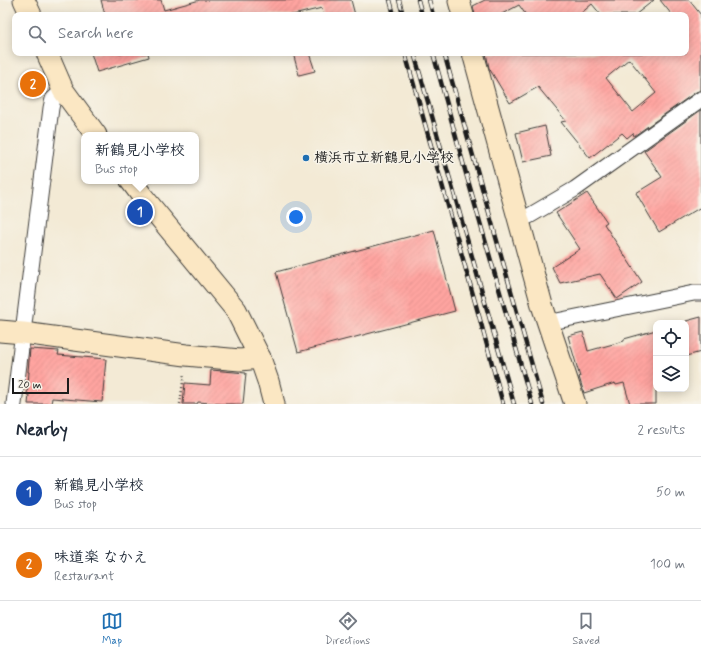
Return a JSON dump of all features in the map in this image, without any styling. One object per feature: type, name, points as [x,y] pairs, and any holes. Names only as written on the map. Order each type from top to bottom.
[{"type":"street","points":[[24,0],[29,12]]},
{"type":"street","points":[[48,56],[63,90],[94,132]]},
{"type":"street","points":[[474,56],[547,323],[575,404]]},
{"type":"street","points":[[14,404],[51,108],[53,99],[63,90]]},
{"type":"street","points":[[518,220],[529,216],[575,189],[701,99]]},
{"type":"street","points":[[133,184],[236,310],[260,358],[274,404]]},
{"type":"street","points":[[547,323],[694,293],[701,293]]},
{"type":"street","points":[[0,331],[186,355],[240,360],[260,358]]},
{"type":"path","points":[[180,404],[186,355]]},
{"type":"building","points":[[101,0],[161,0],[164,10],[200,0],[351,0],[354,12],[323,12],[322,8],[305,12],[104,12]]},
{"type":"building","points":[[485,0],[654,0],[639,12],[599,12],[592,4],[583,12],[524,12],[519,5],[506,12],[474,12],[473,6]]},
{"type":"building","points":[[660,0],[689,0],[701,15],[701,90],[634,136],[633,133],[627,138],[622,133],[590,158],[561,122],[566,121],[538,87],[510,103],[489,68],[487,56],[689,56],[689,12],[670,12]],"holes":[[[629,59],[656,93],[633,112],[606,78]]]},
{"type":"building","points":[[92,56],[149,56],[149,57],[97,72]]},
{"type":"building","points":[[294,56],[310,56],[315,71],[299,75]]},
{"type":"building","points":[[701,110],[701,207],[659,232],[636,193],[662,177],[644,151]]},
{"type":"building","points":[[545,126],[551,156],[523,162],[516,133]]},
{"type":"building","points":[[587,193],[607,222],[604,224],[642,282],[617,299],[600,274],[560,283],[552,267],[580,249],[556,213]]},
{"type":"building","points":[[434,230],[455,311],[298,352],[276,272]]},
{"type":"building","points":[[701,317],[701,352],[689,355],[689,320]]},
{"type":"building","points":[[653,331],[653,392],[656,392],[656,404],[630,404],[624,383],[616,385],[615,383],[584,393],[568,336],[583,332],[588,351],[624,341],[624,339]]},
{"type":"building","points":[[30,349],[59,351],[58,355],[106,359],[102,402],[52,398],[51,404],[28,404],[29,395],[27,395]]},
{"type":"building","points":[[211,370],[246,373],[243,404],[198,402],[197,404],[183,404],[185,383],[210,385]]},
{"type":"railway","points":[[390,0],[393,12]]},
{"type":"railway","points":[[399,0],[402,12]]},
{"type":"railway","points":[[418,0],[421,12]]},
{"type":"railway","points":[[429,0],[432,12]]},
{"type":"railway","points":[[406,56],[503,404]]},
{"type":"railway","points":[[415,56],[514,404]]},
{"type":"railway","points":[[434,56],[532,404]]},
{"type":"railway","points":[[445,56],[543,404]]},
{"type":"place","name":"味道楽 なかえ","points":[[33,84]]},
{"type":"place","name":"横浜市立新鶴見小学校","points":[[306,158]]},
{"type":"place","name":"新鶴見小学校","points":[[140,212]]}]
